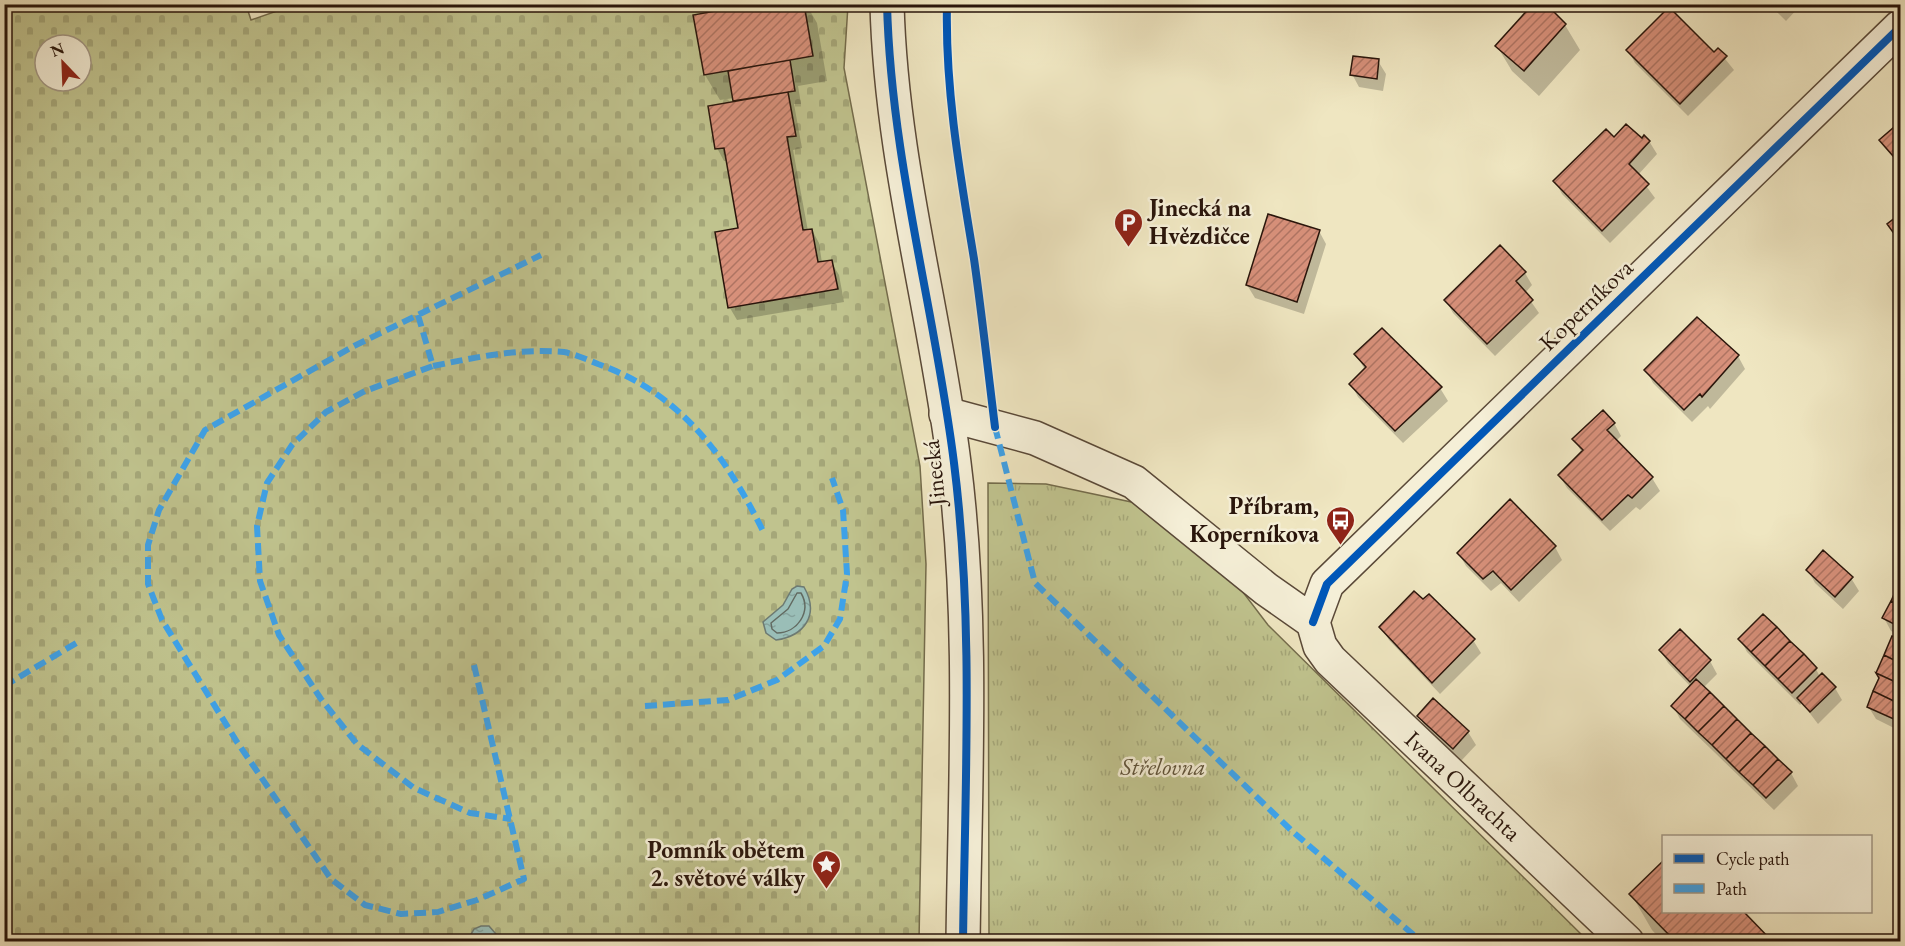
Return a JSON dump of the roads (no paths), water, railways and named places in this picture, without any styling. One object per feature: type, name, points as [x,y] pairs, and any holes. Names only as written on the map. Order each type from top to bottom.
[{"type":"street","name":"Jinecká","points":[[887,4],[893,98],[903,171],[954,466],[964,603],[963,942]]},
{"type":"street","name":"Koperníkova","points":[[1313,621],[1327,584],[1900,27]]},
{"type":"street","points":[[946,414],[1035,438],[1134,482],[1266,589],[1313,621]]},
{"type":"street","name":"Ivana Olbrachta","points":[[1313,621],[1320,646],[1330,660],[1627,942]]},
{"type":"water","points":[[797,586],[804,587],[809,597],[810,615],[801,629],[786,638],[776,640],[766,633],[763,622],[783,605],[792,589]]},
{"type":"water","points":[[489,926],[502,941],[467,941],[474,929]]},
{"type":"place","name":"Jinecká na Hvězdičce","points":[[1128,248]]},
{"type":"place","name":"Příbram, Koperníkova","points":[[1340,546]]},
{"type":"place","name":"Pomník obětem 2. světové války","points":[[826,890]]},
{"type":"park label","name":"Střelovna","points":[[1163,767]]}]
